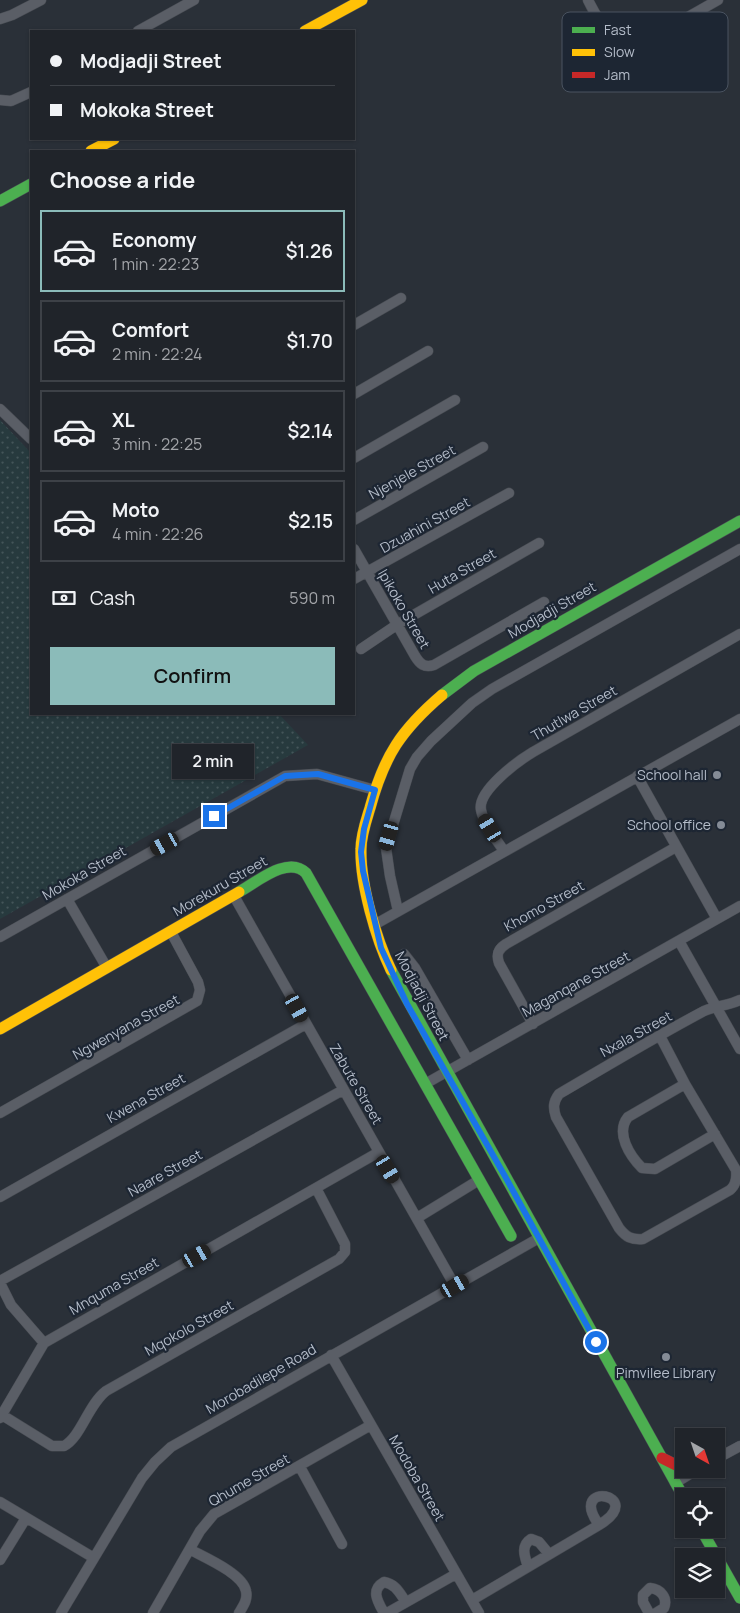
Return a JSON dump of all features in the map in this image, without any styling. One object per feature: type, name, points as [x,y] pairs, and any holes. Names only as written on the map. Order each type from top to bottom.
[{"type":"street","points":[[0,19],[41,0]]},
{"type":"street","points":[[140,30],[194,0]]},
{"type":"street","points":[[307,30],[362,0]]},
{"type":"street","points":[[588,0],[595,12]]},
{"type":"street","points":[[697,12],[718,0]]},
{"type":"street","points":[[0,100],[11,101],[30,92]]},
{"type":"street","points":[[93,150],[112,140]]},
{"type":"street","points":[[0,202],[30,185]]},
{"type":"street","points":[[355,324],[401,298]]},
{"type":"street","points":[[355,393],[428,351]]},
{"type":"street","points":[[355,457],[455,400]]},
{"type":"street","points":[[0,409],[30,439]]},
{"type":"street","name":"Njenjele Street","points":[[355,519],[483,447]]},
{"type":"street","name":"Dzuahini Street","points":[[355,578],[509,494]]},
{"type":"street","name":"Modjadji Street","points":[[678,1488],[390,969],[374,925],[361,852],[364,829],[375,790],[389,755],[401,738],[442,695],[465,677],[740,521]]},
{"type":"street","name":"Huta Street","points":[[361,649],[398,624],[539,543]]},
{"type":"street","points":[[398,912],[386,848],[407,774],[414,761],[426,746],[472,703],[492,689],[740,550]]},
{"type":"street","name":"Ipikoko Street","points":[[355,551],[420,663],[426,666],[430,666],[544,602]]},
{"type":"street","name":"Thutlwa Street","points":[[504,851],[483,817],[480,808],[484,795],[505,773],[533,752],[740,634]]},
{"type":"street","points":[[374,925],[740,719]]},
{"type":"street","name":"Mokoka Street","points":[[0,937],[285,776],[318,774],[375,790]]},
{"type":"street","points":[[637,776],[717,919]]},
{"type":"street","name":"Khomo Street","points":[[533,1024],[499,963],[497,956],[500,949],[676,847]]},
{"type":"street","name":"Morekuru Street","points":[[0,1029],[284,867],[295,866],[304,870],[511,1236]]},
{"type":"street","name":"Zabute Street","points":[[234,896],[455,1286]]},
{"type":"street","points":[[67,899],[107,968]]},
{"type":"street","name":"Maganqane Street","points":[[425,1084],[740,906]]},
{"type":"street","name":"Ngwenyana Street","points":[[0,1113],[197,1001],[200,990],[198,982],[171,932]]},
{"type":"street","points":[[679,941],[740,1049]]},
{"type":"street","points":[[404,954],[468,1060]]},
{"type":"street","name":"Nxala Street","points":[[715,1134],[736,1170],[737,1176],[734,1187],[643,1239],[631,1239],[619,1228],[556,1117],[554,1105],[559,1094],[660,1036],[716,1006],[731,1004],[740,1000]]},
{"type":"street","name":"Kwena Street","points":[[0,1197],[306,1024]]},
{"type":"street","points":[[660,1036],[685,1084],[715,1134],[655,1169],[648,1170],[642,1168],[632,1154],[622,1134],[624,1122],[636,1112],[685,1084]]},
{"type":"street","name":"Naare Street","points":[[0,1282],[343,1090]]},
{"type":"street","name":"Mnquma Street","points":[[44,1342],[379,1152]]},
{"type":"street","points":[[417,1218],[479,1180]]},
{"type":"street","name":"Mqokolo Street","points":[[1,1416],[52,1446],[64,1446],[72,1440],[95,1401],[106,1390],[339,1259],[345,1252],[345,1244],[316,1188]]},
{"type":"street","name":"Morobadilepe Road","points":[[61,1613],[142,1478],[171,1447],[539,1238]]},
{"type":"street","points":[[0,1282],[16,1312],[44,1342],[1,1416]]},
{"type":"street","name":"Modoba Street","points":[[331,1355],[479,1613]]},
{"type":"street","name":"Qhume Street","points":[[154,1613],[200,1531],[214,1514],[300,1467],[371,1425]]},
{"type":"street","points":[[725,1454],[740,1446]]},
{"type":"street","points":[[660,1457],[675,1463]]},
{"type":"street","points":[[300,1467],[342,1544]]},
{"type":"street","points":[[675,1483],[681,1478]]},
{"type":"street","points":[[0,1502],[94,1558]]},
{"type":"street","points":[[0,1560],[26,1518]]},
{"type":"street","points":[[472,1600],[599,1525]]},
{"type":"street","points":[[706,1538],[740,1598]]},
{"type":"street","points":[[528,1566],[524,1551],[525,1545],[531,1539],[539,1542],[548,1554]]},
{"type":"street","points":[[191,1550],[238,1577],[246,1590],[246,1602],[239,1613]]},
{"type":"street","points":[[406,1602],[390,1583],[384,1582],[379,1585],[376,1591],[376,1598],[386,1613],[406,1602],[456,1574]]},
{"type":"street","points":[[649,1613],[643,1595],[650,1588],[658,1590],[666,1601],[664,1608],[656,1613]]},
{"type":"green space","points":[[0,420],[30,452],[30,715],[280,715],[308,745],[0,919]]},
{"type":"traffic: fast","points":[[0,201],[30,185]]},
{"type":"traffic: fast","points":[[442,695],[474,671],[740,521]]},
{"type":"traffic: fast","points":[[239,892],[282,868],[299,868],[306,873],[511,1236]]},
{"type":"traffic: fast","points":[[391,970],[678,1488]]},
{"type":"traffic: fast","points":[[706,1538],[740,1598]]},
{"type":"traffic: slow","points":[[307,30],[362,0]]},
{"type":"traffic: slow","points":[[93,150],[112,140]]},
{"type":"traffic: slow","points":[[391,970],[380,943],[366,894],[361,863],[363,833],[381,773],[396,745],[415,720],[442,695]]},
{"type":"traffic: slow","points":[[0,1029],[239,892]]},
{"type":"traffic: jam","points":[[662,1458],[675,1464]]},
{"type":"place","name":"School hall","points":[[717,775]]},
{"type":"place","name":"School office","points":[[721,825]]},
{"type":"place","name":"Pimvilee Library","points":[[666,1357]]},
{"type":"route","points":[[214,816],[285,776],[318,774],[375,790],[361,842],[361,852],[374,925],[381,948],[407,1004],[596,1342]]}]
